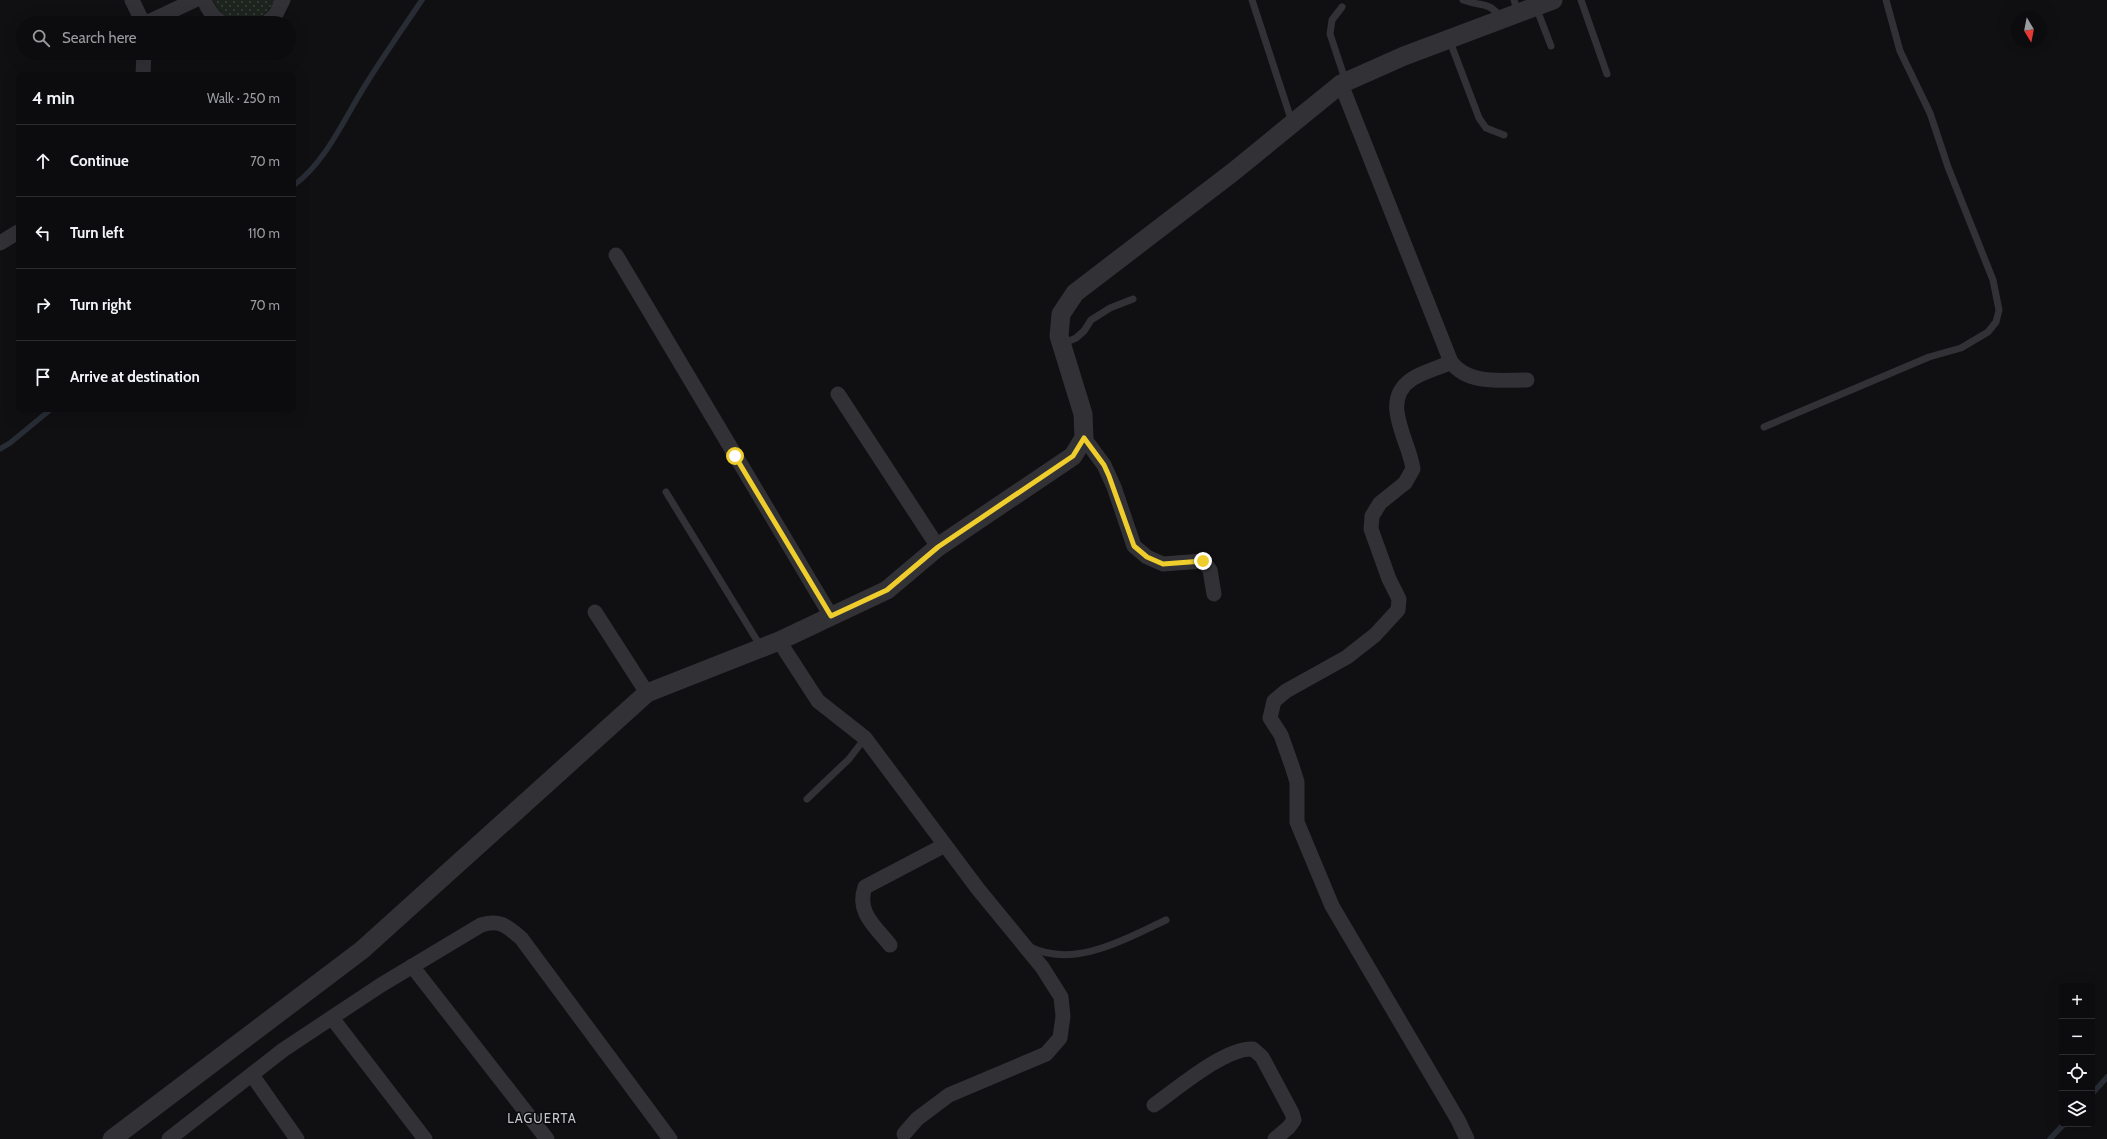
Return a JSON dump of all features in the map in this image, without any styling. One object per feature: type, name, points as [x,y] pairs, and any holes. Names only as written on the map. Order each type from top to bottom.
[{"type":"street","points":[[132,0],[140,16]]},
{"type":"street","points":[[160,16],[195,0]]},
{"type":"street","points":[[204,0],[208,9],[214,16]]},
{"type":"street","points":[[274,16],[283,0]]},
{"type":"street","points":[[112,1139],[362,950],[647,693],[779,641],[887,590],[938,547],[1073,456],[1084,438],[1083,414],[1059,336],[1061,314],[1075,293],[1233,172],[1344,83],[1512,11],[1536,7],[1553,0]]},
{"type":"street","points":[[143,72],[144,60]]},
{"type":"street","points":[[1344,83],[1451,362],[1457,370],[1465,376],[1474,378],[1527,380]]},
{"type":"street","points":[[0,243],[16,233]]},
{"type":"street","points":[[616,255],[831,616]]},
{"type":"street","points":[[1451,362],[1412,379],[1399,390],[1395,406],[1411,454],[1413,469],[1405,483],[1380,504],[1372,516],[1371,530],[1389,579],[1399,599],[1398,610],[1375,635],[1347,657],[1286,692],[1274,701],[1270,718],[1281,735],[1297,782],[1297,822],[1332,906],[1458,1120],[1467,1139]]},
{"type":"street","points":[[838,394],[938,547]]},
{"type":"street","points":[[1084,438],[1104,465],[1112,481],[1134,546],[1147,557],[1163,564],[1203,561],[1210,570],[1214,594]]},
{"type":"street","points":[[595,612],[647,693]]},
{"type":"street","points":[[779,641],[818,700],[865,738],[945,846],[1042,967],[1062,997],[1063,1016],[1060,1038],[1046,1054],[949,1095],[916,1119],[904,1134]]},
{"type":"street","points":[[890,945],[862,907],[861,897],[865,887],[945,846]]},
{"type":"street","points":[[169,1139],[284,1050],[412,966],[481,925],[493,921],[505,924],[521,938],[670,1139]]},
{"type":"street","points":[[412,966],[547,1139]]},
{"type":"street","points":[[332,1018],[425,1139]]},
{"type":"street","points":[[1154,1104],[1221,1058],[1243,1048],[1254,1049],[1262,1057],[1292,1113],[1294,1120],[1289,1127],[1275,1139]]},
{"type":"street","points":[[252,1075],[297,1139]]},
{"type":"lane","points":[[1252,0],[1282,96],[1293,124]]},
{"type":"lane","points":[[1463,0],[1490,1],[1512,11]]},
{"type":"lane","points":[[1581,0],[1607,74]]},
{"type":"lane","points":[[1764,427],[1929,357],[1961,348],[1988,332],[1996,322],[1999,310],[1993,280],[1948,167],[1930,113],[1900,52],[1886,0]]},
{"type":"lane","points":[[1342,6],[1332,20],[1330,34],[1344,83]]},
{"type":"lane","points":[[1536,7],[1551,46]]},
{"type":"lane","points":[[1449,39],[1479,118],[1486,128],[1504,135]]},
{"type":"lane","points":[[1062,344],[1076,338],[1084,331],[1091,320],[1110,308],[1133,299]]},
{"type":"lane","points":[[666,492],[761,648]]},
{"type":"lane","points":[[807,799],[849,759],[865,738]]},
{"type":"lane","points":[[1021,942],[1038,951],[1079,954],[1107,947],[1166,920]]},
{"type":"shaded area","points":[[213,0],[275,0],[262,16],[226,16],[219,10]]},
{"type":"waterway","points":[[296,183],[316,164],[325,152],[373,73],[422,0]]},
{"type":"waterway","points":[[0,449],[10,443],[48,412]]},
{"type":"waterway","points":[[2095,1091],[2107,1077]]},
{"type":"waterway","points":[[2050,1139],[2061,1127]]},
{"type":"district","name":"LAGUERTA","points":[[542,1118]]},
{"type":"route","points":[[735,456],[831,616],[887,590],[938,547],[1073,456],[1084,438],[1104,465],[1114,487],[1134,546],[1147,557],[1163,564],[1203,561]]}]
